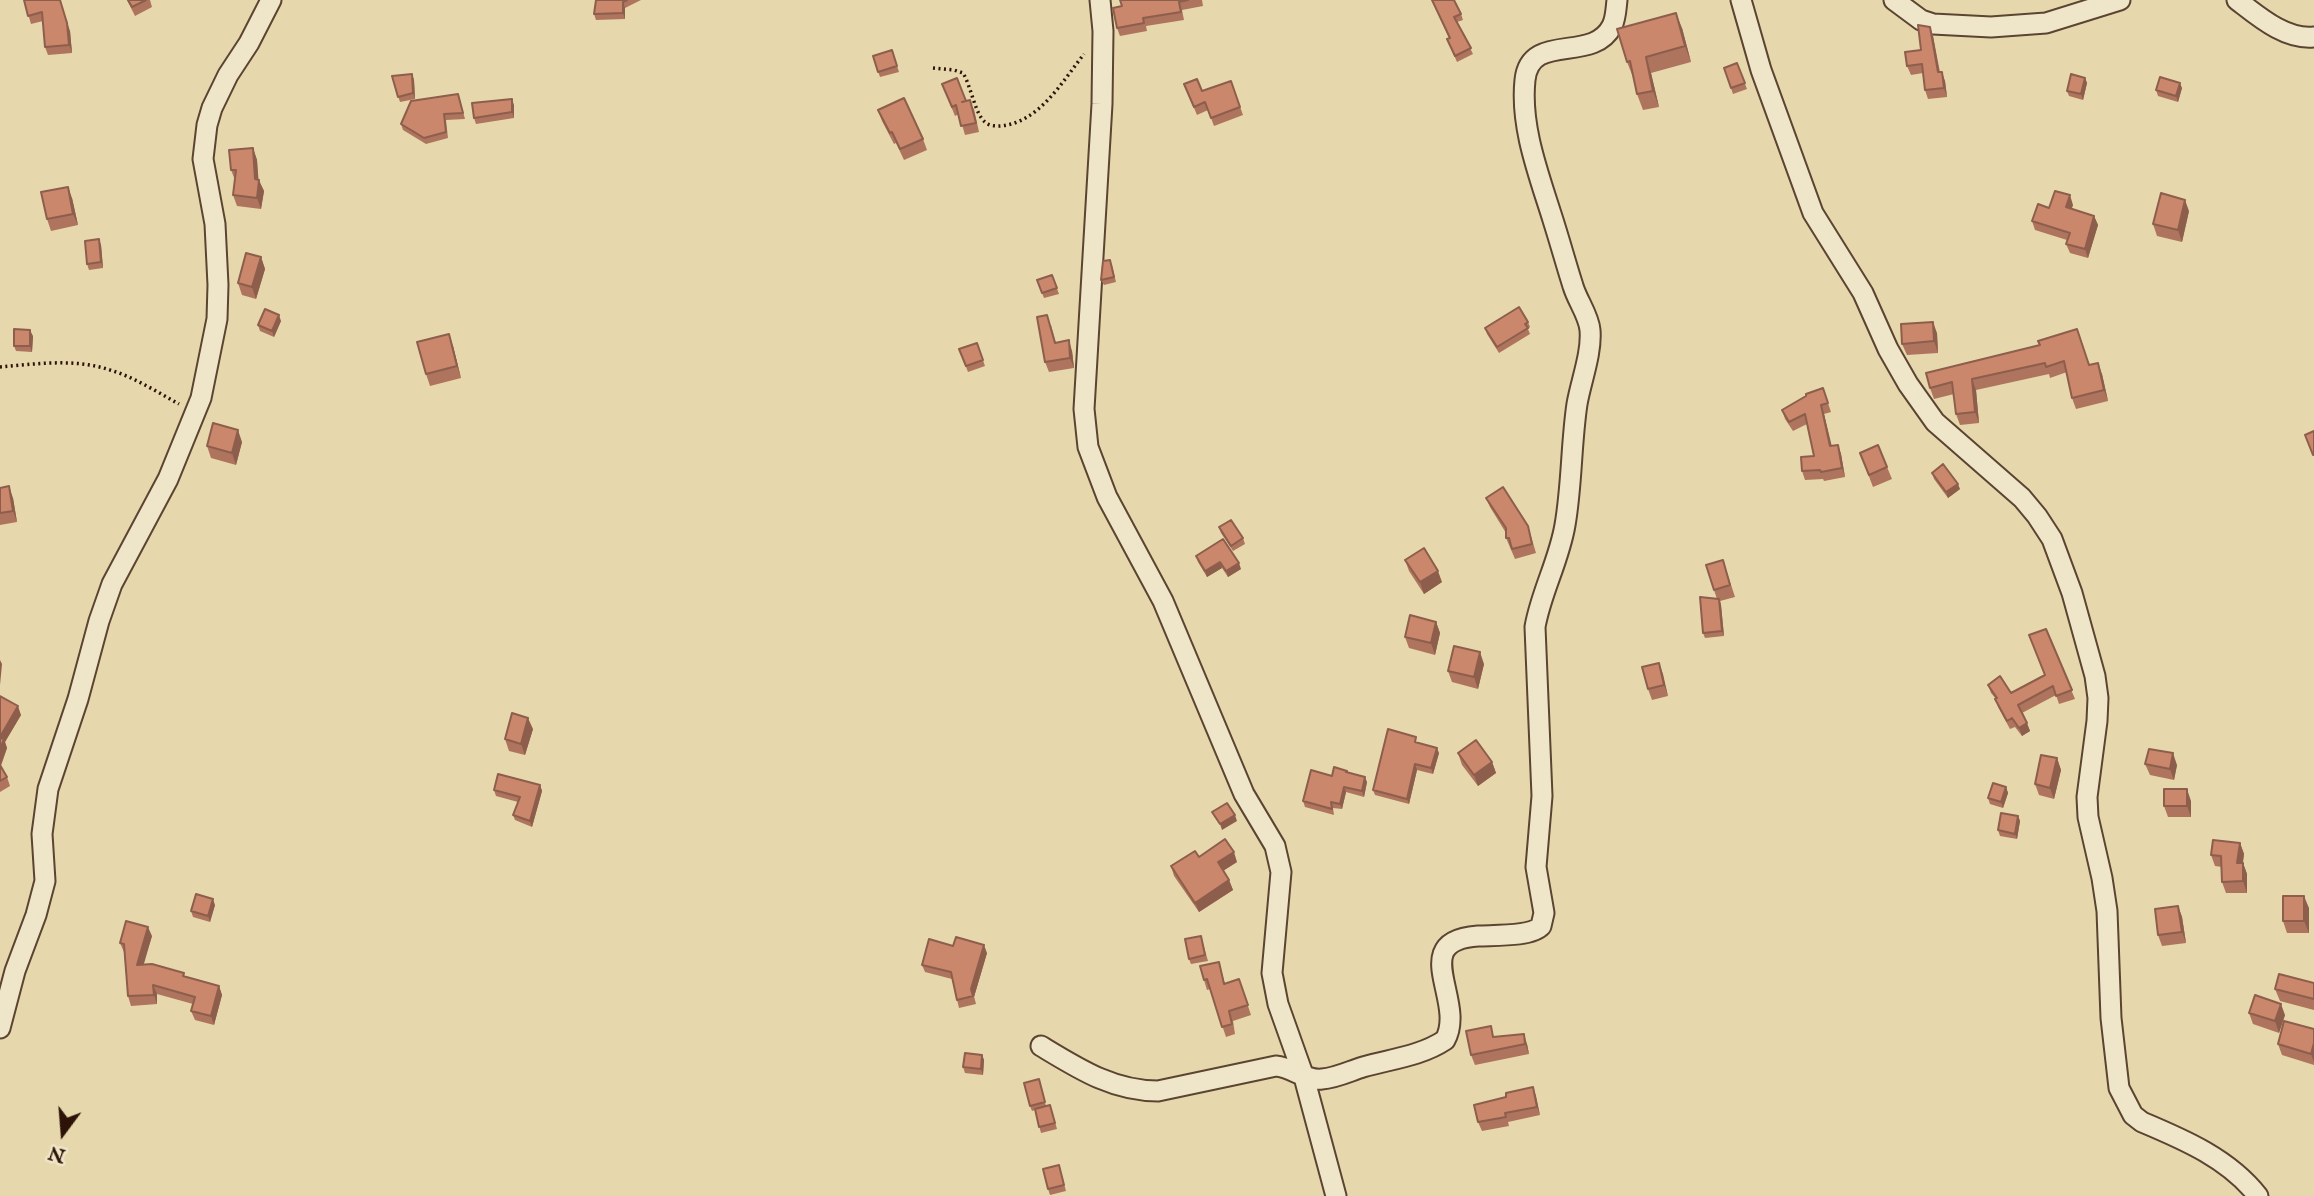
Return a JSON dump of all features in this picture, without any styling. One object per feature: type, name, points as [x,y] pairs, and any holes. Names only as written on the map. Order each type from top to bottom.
[{"type":"street","points":[[0,1028],[15,971],[36,915],[45,881],[42,834],[48,789],[78,699],[99,621],[112,584],[168,480],[201,398],[217,319],[219,285],[215,223],[203,159],[207,125],[212,107],[228,75],[249,43],[271,0]]},
{"type":"street","points":[[1100,0],[1103,31],[1101,131],[1084,409],[1088,447],[1107,497],[1150,576],[1185,651],[1244,794],[1279,858],[1281,872],[1272,973],[1278,1004],[1304,1077],[1336,1196]]},
{"type":"street","points":[[1041,1046],[1100,1080],[1141,1091],[1158,1091],[1276,1066],[1287,1068],[1304,1077],[1322,1080],[1424,1050],[1446,1040],[1450,1020],[1442,962],[1447,945],[1464,937],[1535,931],[1543,919],[1536,867],[1542,796],[1535,627],[1565,524],[1574,424],[1590,328],[1577,299],[1541,186],[1529,139],[1525,78],[1532,59],[1540,54],[1589,44],[1605,35],[1612,25],[1617,0]]},
{"type":"street","points":[[1741,0],[1760,70],[1813,213],[1864,293],[1888,349],[1908,384],[1935,422],[2022,498],[2037,516],[2052,539],[2072,593],[2095,676],[2098,698],[2087,797],[2088,817],[2102,878],[2114,1049],[2119,1088],[2124,1102],[2142,1122],[2229,1165],[2258,1196]]},
{"type":"street","points":[[1894,0],[1921,20],[1933,24],[1991,27],[2046,23],[2120,0]]},
{"type":"street","points":[[2237,0],[2280,30],[2314,37]]},
{"type":"path","points":[[933,68],[954,70],[963,74],[971,88],[980,117],[985,123],[998,126],[1013,124],[1044,104],[1103,31]]},
{"type":"path","points":[[0,367],[70,363],[108,369],[196,414]]},
{"type":"building","points":[[24,0],[60,0],[67,23],[69,45],[45,47],[42,12],[28,16]]},
{"type":"building","points":[[128,0],[146,0],[132,7]]},
{"type":"building","points":[[596,0],[627,0],[623,2],[623,13],[594,14]]},
{"type":"building","points":[[1120,0],[1188,0],[1179,2],[1181,12],[1143,18],[1144,23],[1117,28],[1113,8],[1122,6]]},
{"type":"building","points":[[1432,0],[1454,0],[1461,14],[1454,17],[1471,48],[1455,56],[1447,39],[1450,38]]},
{"type":"building","points":[[1676,13],[1685,46],[1646,57],[1653,91],[1637,94],[1630,61],[1627,62],[1617,29]]},
{"type":"building","points":[[1918,25],[1930,27],[1938,72],[1942,72],[1944,88],[1925,90],[1922,64],[1907,66],[1905,52],[1921,50]]},
{"type":"building","points":[[892,50],[897,66],[878,72],[873,56]]},
{"type":"building","points":[[1737,63],[1745,83],[1731,88],[1724,68]]},
{"type":"building","points":[[412,74],[413,93],[398,97],[392,76]]},
{"type":"building","points":[[2071,74],[2085,78],[2081,94],[2067,91]]},
{"type":"building","points":[[2160,77],[2180,83],[2176,96],[2156,90]]},
{"type":"building","points":[[957,78],[966,101],[970,100],[976,123],[961,126],[956,105],[952,107],[942,84]]},
{"type":"building","points":[[1197,79],[1202,91],[1231,81],[1240,107],[1211,118],[1205,102],[1194,107],[1184,84]]},
{"type":"building","points":[[458,94],[463,113],[444,114],[446,132],[424,138],[401,124],[411,101]]},
{"type":"building","points":[[904,98],[923,139],[900,149],[878,110]]},
{"type":"building","points":[[512,99],[512,112],[474,118],[472,103]]},
{"type":"building","points":[[253,148],[255,179],[259,180],[257,198],[233,195],[236,170],[231,170],[229,150]]},
{"type":"building","points":[[68,187],[73,214],[47,219],[41,192]]},
{"type":"building","points":[[2055,191],[2070,195],[2066,207],[2094,216],[2085,249],[2066,244],[2070,233],[2032,221],[2038,204],[2049,208]]},
{"type":"building","points":[[2161,193],[2185,200],[2178,230],[2153,224]]},
{"type":"building","points":[[99,239],[101,262],[87,264],[85,241]]},
{"type":"building","points":[[246,253],[261,257],[252,287],[238,283]]},
{"type":"building","points":[[1110,260],[1114,277],[1101,280],[1103,261]]},
{"type":"building","points":[[1052,275],[1057,288],[1042,293],[1037,280]]},
{"type":"building","points":[[1519,307],[1528,322],[1525,324],[1528,328],[1497,347],[1485,328]]},
{"type":"building","points":[[265,309],[279,315],[272,331],[258,325]]},
{"type":"building","points":[[1047,315],[1055,343],[1069,340],[1070,358],[1045,362],[1037,317]]},
{"type":"building","points":[[1933,322],[1934,341],[1902,344],[1901,324]]},
{"type":"building","points":[[14,329],[30,330],[30,346],[14,346]]},
{"type":"building","points":[[2077,329],[2089,365],[2098,363],[2104,390],[2072,398],[2064,361],[2046,367],[2045,363],[1972,379],[1975,412],[1956,414],[1952,382],[1930,388],[1926,373],[2040,345],[2038,341]]},
{"type":"building","points":[[449,334],[457,366],[426,374],[417,342]]},
{"type":"building","points":[[977,343],[983,360],[966,366],[959,349]]},
{"type":"building","points":[[1823,388],[1828,403],[1821,405],[1830,446],[1838,445],[1842,468],[1821,472],[1802,471],[1801,457],[1814,456],[1805,414],[1789,422],[1782,410],[1806,394]]},
{"type":"building","points":[[213,423],[238,430],[232,453],[207,446]]},
{"type":"building","points":[[2314,431],[2314,455],[2313,455],[2305,435]]},
{"type":"building","points":[[1878,445],[1887,467],[1869,475],[1860,453]]},
{"type":"building","points":[[1943,464],[1958,484],[1946,492],[1932,473]]},
{"type":"building","points":[[9,486],[13,511],[0,513],[0,488]]},
{"type":"building","points":[[1503,487],[1528,526],[1532,544],[1512,549],[1509,538],[1506,538],[1506,528],[1486,498]]},
{"type":"building","points":[[1231,520],[1243,538],[1231,546],[1219,527]]},
{"type":"building","points":[[1223,539],[1239,563],[1226,571],[1220,562],[1205,571],[1196,556]]},
{"type":"building","points":[[1424,548],[1438,571],[1420,582],[1405,560]]},
{"type":"building","points":[[1723,560],[1730,585],[1714,590],[1706,565]]},
{"type":"building","points":[[1700,597],[1719,599],[1722,631],[1703,633]]},
{"type":"building","points":[[1410,615],[1436,622],[1431,643],[1405,637]]},
{"type":"building","points":[[2046,629],[2072,690],[2056,696],[2053,686],[2018,705],[2027,723],[2019,728],[2012,718],[2007,721],[1988,685],[2000,676],[2011,693],[2045,675],[2029,635]]},
{"type":"building","points":[[1454,646],[1480,652],[1474,677],[1448,671]]},
{"type":"building","points":[[1659,663],[1664,685],[1648,689],[1642,667]]},
{"type":"building","points":[[0,696],[18,706],[0,737]]},
{"type":"building","points":[[512,713],[528,718],[521,744],[505,739]]},
{"type":"building","points":[[1388,729],[1416,737],[1415,742],[1437,748],[1431,768],[1415,764],[1407,799],[1373,790]]},
{"type":"building","points":[[1476,740],[1492,762],[1474,775],[1458,753]]},
{"type":"building","points":[[2149,749],[2173,753],[2170,769],[2145,764]]},
{"type":"building","points":[[2041,755],[2057,758],[2050,788],[2035,784]]},
{"type":"building","points":[[0,765],[7,777],[0,781]]},
{"type":"building","points":[[1334,767],[1365,777],[1362,791],[1344,787],[1340,804],[1331,802],[1332,809],[1303,801],[1311,770],[1332,776]]},
{"type":"building","points":[[498,774],[540,785],[530,821],[513,815],[520,797],[494,790]]},
{"type":"building","points":[[1993,783],[2006,787],[2001,802],[1988,798]]},
{"type":"building","points":[[2164,789],[2187,789],[2187,806],[2164,806]]},
{"type":"building","points":[[1227,803],[1235,815],[1220,824],[1212,812]]},
{"type":"building","points":[[2001,813],[2018,816],[2015,834],[1998,830]]},
{"type":"building","points":[[1225,839],[1234,852],[1218,862],[1229,880],[1195,903],[1171,866],[1195,851],[1199,857]]},
{"type":"building","points":[[2213,840],[2240,843],[2237,863],[2243,863],[2243,881],[2222,882],[2221,856],[2211,855]]},
{"type":"building","points":[[196,894],[213,899],[208,916],[191,911]]},
{"type":"building","points":[[2283,896],[2304,896],[2304,921],[2283,921]]},
{"type":"building","points":[[2178,906],[2182,932],[2158,935],[2155,909]]},
{"type":"building","points":[[126,921],[148,927],[137,965],[152,964],[219,986],[211,1016],[191,1011],[195,997],[153,985],[154,995],[128,996],[124,944],[120,943]]},
{"type":"building","points":[[1201,936],[1205,955],[1189,959],[1185,939]]},
{"type":"building","points":[[956,937],[984,945],[971,989],[973,996],[957,1000],[951,972],[922,965],[929,939],[953,946]]},
{"type":"building","points":[[1219,962],[1224,984],[1239,979],[1248,1005],[1229,1011],[1232,1024],[1222,1027],[1207,979],[1204,980],[1200,966]]},
{"type":"building","points":[[2279,974],[2314,983],[2314,999],[2275,989]]},
{"type":"building","points":[[2255,995],[2281,1004],[2275,1021],[2249,1013]]},
{"type":"building","points":[[2284,1021],[2314,1029],[2311,1054],[2278,1044]]},
{"type":"building","points":[[1491,1026],[1493,1037],[1524,1034],[1525,1044],[1471,1055],[1466,1031]]},
{"type":"building","points":[[965,1053],[982,1055],[981,1069],[963,1067]]},
{"type":"building","points":[[1039,1079],[1045,1102],[1030,1106],[1024,1083]]},
{"type":"building","points":[[1533,1087],[1537,1107],[1478,1122],[1474,1105],[1506,1097],[1506,1093]]},
{"type":"building","points":[[1050,1105],[1055,1123],[1039,1127],[1035,1109]]},
{"type":"building","points":[[1059,1165],[1064,1185],[1048,1189],[1043,1169]]}]
